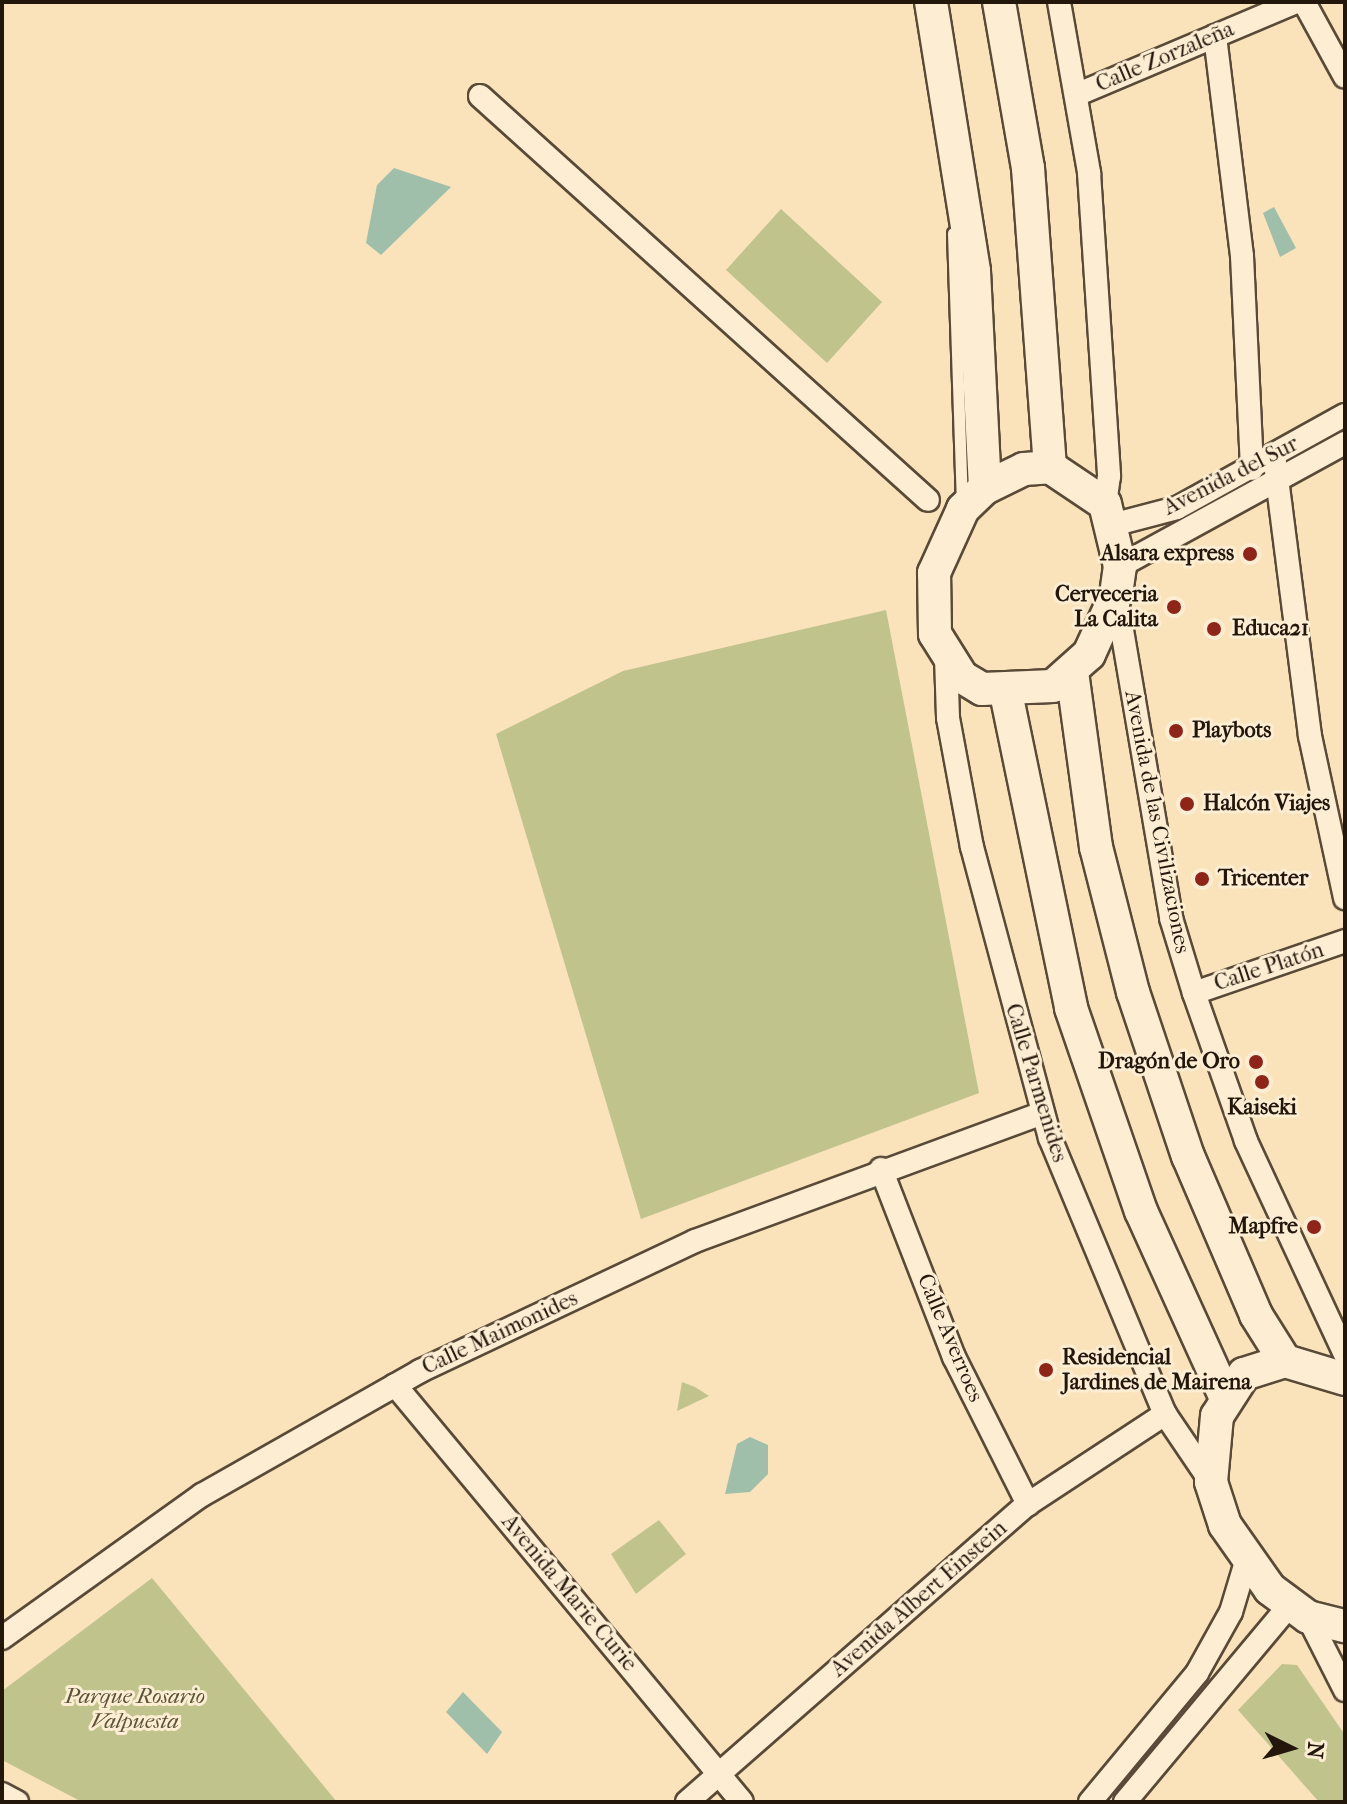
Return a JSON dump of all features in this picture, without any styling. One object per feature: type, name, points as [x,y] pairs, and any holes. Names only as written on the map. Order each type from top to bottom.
[{"type":"street","points":[[931,2],[961,161],[974,498],[934,573],[935,634],[946,657],[982,689],[1006,693],[1053,686],[1072,672],[1102,632],[1118,580],[1108,514],[1102,362],[1078,94],[1059,2]]},
{"type":"street","points":[[999,2],[1028,168],[1050,467]]},
{"type":"street","name":"Calle Zorzaleña","points":[[1078,94],[1296,2]]},
{"type":"street","points":[[1304,2],[1345,77]]},
{"type":"street","points":[[1215,36],[1242,256],[1252,469]]},
{"type":"street","points":[[480,96],[928,500]]},
{"type":"street","name":"Avenida del Sur","points":[[1108,514],[1177,508],[1345,415]]},
{"type":"street","name":"Avenida del Sur","points":[[1118,580],[1277,481],[1345,443]]},
{"type":"street","points":[[1274,455],[1310,736],[1345,898]]},
{"type":"street","points":[[974,498],[1024,469],[1050,467],[1108,514]]},
{"type":"street","name":"Avenida de las Civilizaciones","points":[[1118,580],[1171,918],[1246,1141],[1345,1354]]},
{"type":"street","name":"Calle Parmenides","points":[[946,657],[948,718],[972,847],[1042,1113],[1165,1414],[1211,1482]]},
{"type":"street","points":[[1072,672],[1096,847],[1133,992],[1188,1156],[1285,1361]]},
{"type":"street","points":[[1006,693],[1071,1008],[1141,1211],[1226,1398]]},
{"type":"street","name":"Calle Platón","points":[[1194,993],[1345,941]]},
{"type":"street","name":"Calle Maimonides","points":[[2,1638],[202,1495],[395,1385],[695,1241],[881,1169],[1042,1113]]},
{"type":"street","name":"Calle Averroes","points":[[881,1169],[954,1357],[1028,1504]]},
{"type":"street","points":[[1345,1379],[1285,1361],[1244,1374],[1226,1398],[1214,1432],[1211,1482],[1246,1562],[1299,1611],[1345,1690]]},
{"type":"street","name":"Avenida Marie Curie","points":[[395,1385],[742,1802]]},
{"type":"street","name":"Avenida Albert Einstein","points":[[687,1802],[1028,1504],[1165,1414]]},
{"type":"street","points":[[1090,1802],[1191,1683],[1231,1612],[1246,1562]]},
{"type":"street","points":[[1299,1611],[1345,1626]]},
{"type":"street","points":[[1125,1802],[1299,1611]]},
{"type":"street","points":[[2,1794],[17,1802]]},
{"type":"green space","points":[[781,209],[882,302],[827,363],[726,270]]},
{"type":"green space","points":[[886,610],[979,1093],[641,1219],[496,734],[623,671]]},
{"type":"green space","points":[[682,1382],[695,1387],[709,1396],[677,1411]]},
{"type":"green space","points":[[659,1520],[686,1554],[636,1594],[611,1554]]},
{"type":"green space","name":"Parque Rosario Valpuesta","points":[[152,1578],[337,1802],[82,1802],[2,1760],[2,1691]]},
{"type":"green space","points":[[1282,1664],[1297,1665],[1345,1735],[1345,1802],[1319,1802],[1238,1710]]},
{"type":"shaded area","points":[[394,168],[451,187],[381,255],[366,243],[377,185]]},
{"type":"shaded area","points":[[1274,207],[1296,248],[1280,257],[1263,213]]},
{"type":"shaded area","points":[[750,1437],[768,1445],[768,1474],[750,1492],[725,1494],[737,1444]]},
{"type":"shaded area","points":[[463,1692],[502,1732],[487,1754],[446,1712]]},
{"type":"place","name":"Alsara express","points":[[1250,554]]},
{"type":"place","name":"Cerveceria La Calita","points":[[1174,607]]},
{"type":"place","name":"Educa21","points":[[1214,629]]},
{"type":"place","name":"Playbots","points":[[1176,731]]},
{"type":"place","name":"Halcón Viajes","points":[[1187,804]]},
{"type":"place","name":"Tricenter","points":[[1202,879]]},
{"type":"place","name":"Dragón de Oro","points":[[1256,1062]]},
{"type":"place","name":"Kaiseki","points":[[1262,1082]]},
{"type":"place","name":"Mapfre","points":[[1314,1227]]},
{"type":"place","name":"Residencial Jardines de Mairena","points":[[1046,1370]]}]
